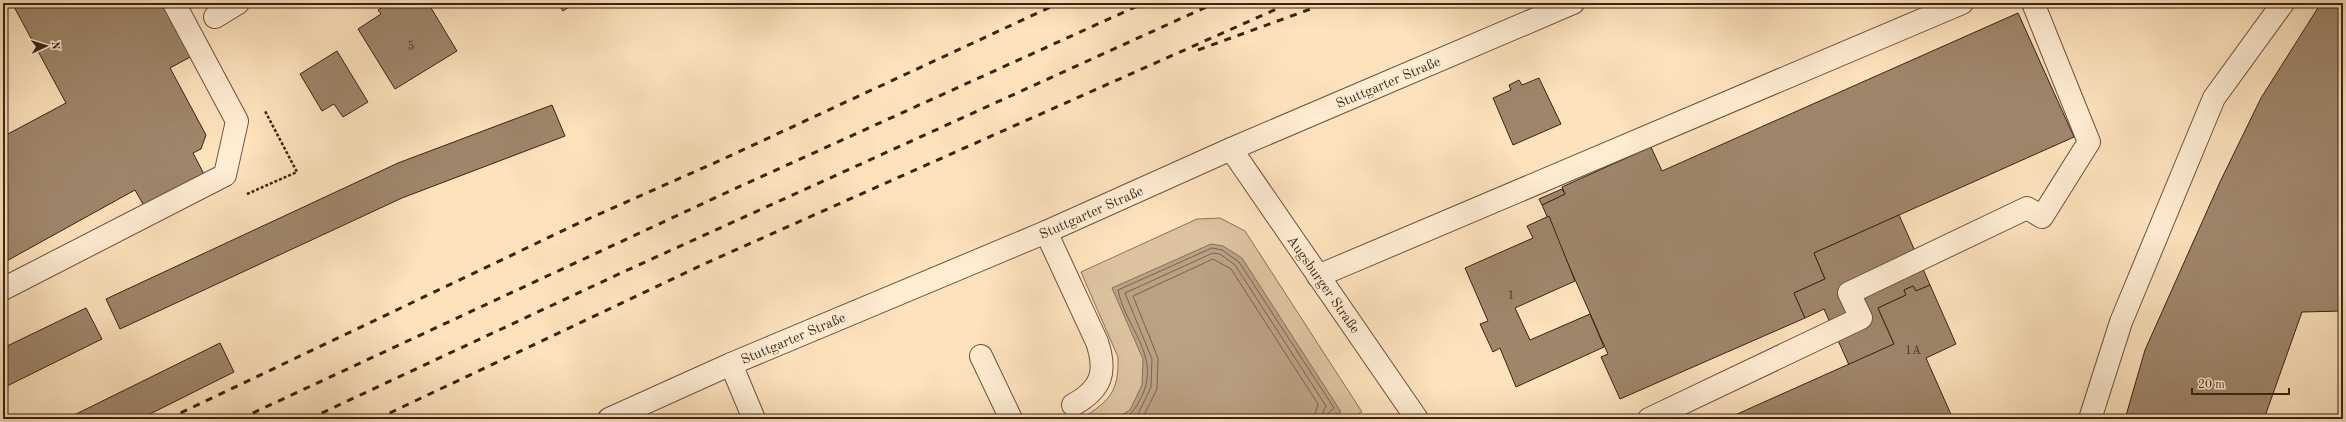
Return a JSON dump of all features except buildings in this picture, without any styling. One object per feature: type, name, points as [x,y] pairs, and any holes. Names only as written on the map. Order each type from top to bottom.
[{"type":"street","points":[[3,288],[225,175],[237,121],[174,3]]},
{"type":"street","points":[[215,17],[238,3]]},
{"type":"street","name":"Stuttgarter Straße","points":[[609,419],[731,364],[1046,232],[1231,148],[1573,3]]},
{"type":"street","points":[[1318,276],[1962,3]]},
{"type":"street","points":[[1649,419],[1861,318],[1848,293],[2027,208],[2042,217],[2089,142],[2033,3]]},
{"type":"street","points":[[2090,419],[2121,322],[2214,98],[2283,3]]},
{"type":"street","name":"Augsburger Straße","points":[[1231,148],[1411,417]]},
{"type":"street","points":[[1046,232],[1097,342],[1102,358],[1102,373],[1098,385],[1084,399],[1073,405]]},
{"type":"street","points":[[982,356],[1011,419]]},
{"type":"street","points":[[731,364],[754,419]]},
{"type":"shaded area","points":[[1220,218],[1245,231],[1362,412],[1348,419],[1081,419],[1099,407],[1110,395],[1117,379],[1118,357],[1081,272],[1197,219]]},
{"type":"water","points":[[1211,244],[1223,246],[1242,258],[1341,412],[1325,419],[1115,419],[1130,410],[1142,385],[1143,359],[1112,288]]},
{"type":"railway","points":[[168,419],[579,223],[721,160],[1059,3]]},
{"type":"railway","points":[[240,419],[732,190],[1144,3]]},
{"type":"railway","points":[[309,419],[621,273],[1215,3]]},
{"type":"railway","points":[[377,419],[704,264],[1290,3]]},
{"type":"railway","points":[[1198,50],[1327,3]]}]
